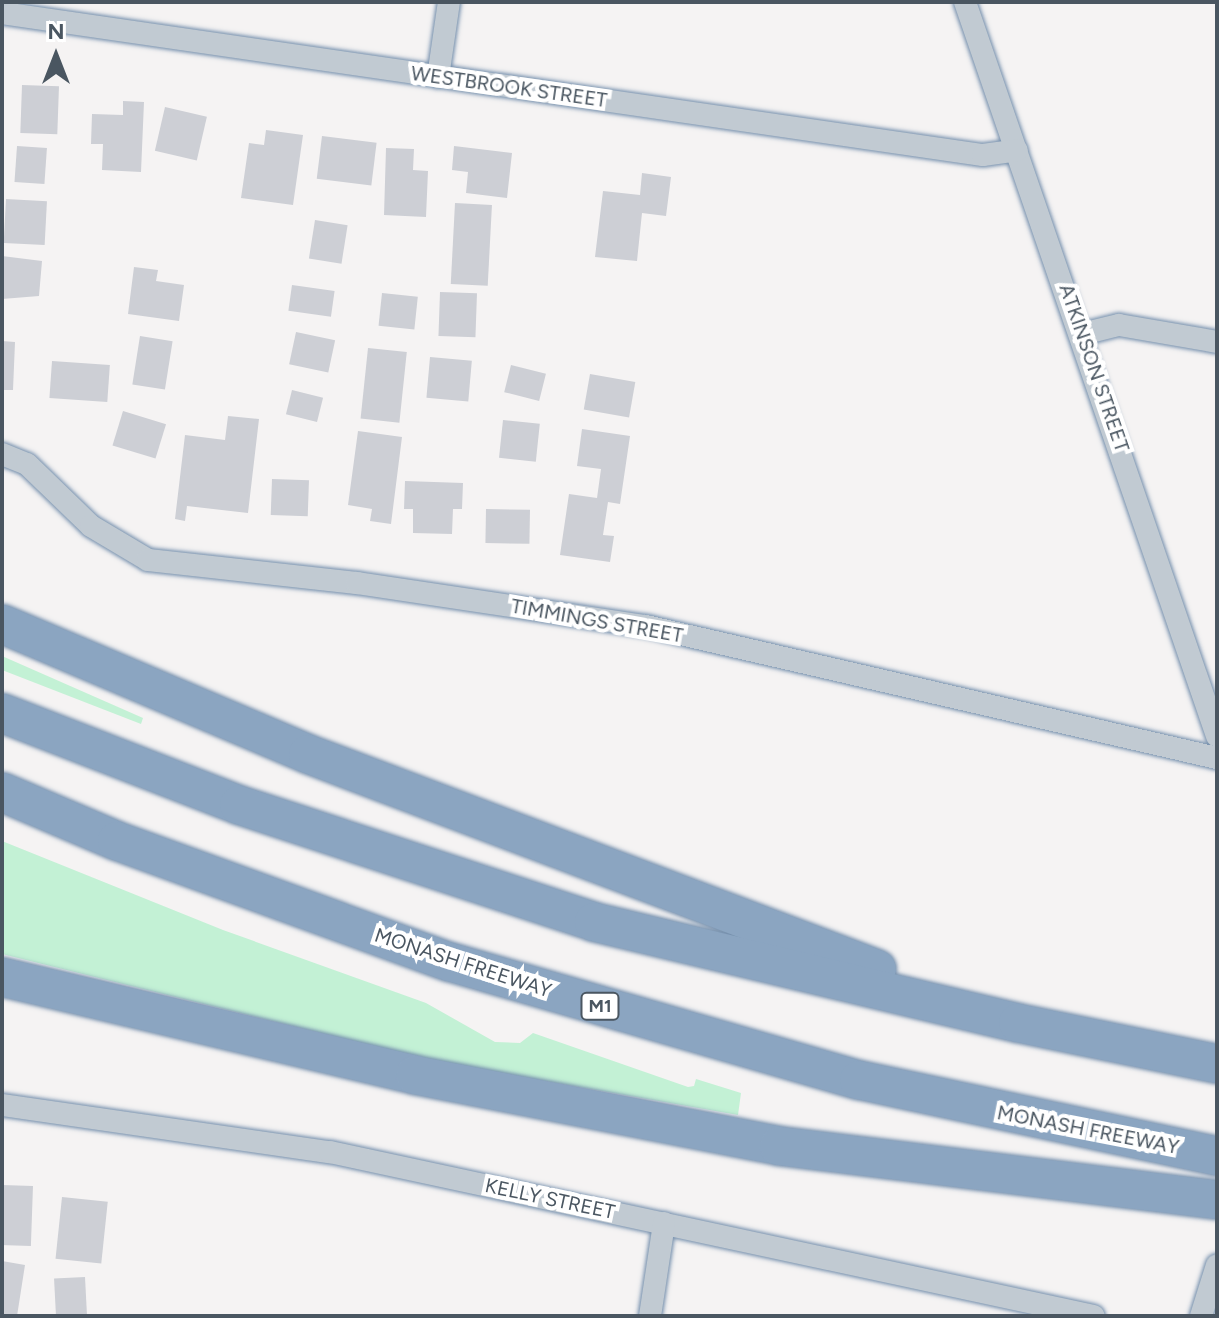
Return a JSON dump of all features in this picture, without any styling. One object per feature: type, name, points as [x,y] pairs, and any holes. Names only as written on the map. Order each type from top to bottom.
[{"type":"highway","points":[[2,624],[294,749],[1018,1023]]},
{"type":"highway","points":[[2,713],[239,805],[594,922],[1018,1023],[1217,1064]]},
{"type":"highway","name":"MONASH FREEWAY","points":[[2,792],[117,841],[450,962],[859,1080],[1217,1156]]},
{"type":"highway","points":[[2,977],[415,1075],[765,1143],[1217,1200]]},
{"type":"street","points":[[438,77],[449,2]]},
{"type":"street","name":"ATKINSON STREET","points":[[965,2],[1082,334],[1217,736]]},
{"type":"street","name":"WESTBROOK STREET","points":[[2,13],[983,155],[1017,150]]},
{"type":"street","points":[[1082,334],[1119,325],[1217,342]]},
{"type":"street","name":"TIMMINGS STREET","points":[[2,454],[27,464],[91,526],[148,560],[357,583],[646,626],[1217,758]]},
{"type":"street","name":"KELLY STREET","points":[[2,1105],[330,1152],[1094,1316]]},
{"type":"street","points":[[650,1316],[664,1223]]},
{"type":"street","points":[[1201,1316],[1214,1275]]},
{"type":"green space","points":[[2,656],[143,718],[141,724],[2,670]]},
{"type":"green space","points":[[2,841],[223,930],[426,1003],[495,1042],[520,1043],[533,1033],[688,1087],[694,1086],[696,1079],[741,1093],[738,1115],[442,1063],[2,954]]},
{"type":"building","points":[[22,85],[59,86],[57,134],[20,133]]},
{"type":"building","points":[[123,101],[144,102],[141,172],[102,170],[103,144],[91,144],[92,114],[123,115]]},
{"type":"building","points":[[165,107],[207,117],[197,161],[155,151]]},
{"type":"building","points":[[266,130],[303,135],[293,205],[241,198],[249,143],[264,145]]},
{"type":"building","points":[[322,136],[377,143],[371,185],[317,179]]},
{"type":"building","points":[[17,146],[47,148],[44,184],[14,182]]},
{"type":"building","points":[[454,146],[512,153],[507,198],[466,193],[468,172],[452,170]]},
{"type":"building","points":[[386,148],[414,149],[413,170],[428,171],[426,217],[384,215]]},
{"type":"building","points":[[642,173],[671,177],[666,216],[642,213],[637,261],[595,257],[603,191],[640,195]]},
{"type":"building","points":[[6,199],[47,201],[45,245],[4,243]]},
{"type":"building","points":[[455,203],[492,205],[488,286],[451,284]]},
{"type":"building","points":[[315,220],[348,225],[341,264],[309,259]]},
{"type":"building","points":[[2,256],[42,261],[39,296],[2,299]]},
{"type":"building","points":[[134,267],[158,270],[156,281],[184,285],[179,321],[128,314]]},
{"type":"building","points":[[292,285],[335,291],[331,317],[288,311]]},
{"type":"building","points":[[440,292],[477,293],[475,337],[438,336]]},
{"type":"building","points":[[382,293],[418,297],[414,330],[379,326]]},
{"type":"building","points":[[296,332],[335,340],[328,373],[289,364]]},
{"type":"building","points":[[140,336],[173,341],[165,390],[132,384]]},
{"type":"building","points":[[2,341],[15,342],[13,390],[2,390]]},
{"type":"building","points":[[368,348],[407,352],[399,423],[361,419]]},
{"type":"building","points":[[430,357],[472,361],[468,402],[426,398]]},
{"type":"building","points":[[52,361],[110,365],[107,402],[49,398]]},
{"type":"building","points":[[511,365],[546,374],[539,401],[504,392]]},
{"type":"building","points":[[590,374],[635,382],[629,417],[584,409]]},
{"type":"building","points":[[292,390],[323,398],[317,422],[286,414]]},
{"type":"building","points":[[123,411],[166,424],[156,459],[112,445]]},
{"type":"building","points":[[228,416],[259,419],[248,513],[187,506],[185,521],[175,519],[185,435],[225,440]]},
{"type":"building","points":[[503,420],[540,424],[536,462],[499,458]]},
{"type":"building","points":[[582,429],[630,436],[620,504],[608,502],[603,535],[614,536],[610,562],[560,555],[569,494],[597,498],[601,469],[577,466]]},
{"type":"building","points":[[358,431],[402,437],[391,524],[370,521],[372,509],[348,505]]},
{"type":"building","points":[[272,479],[309,480],[308,516],[271,515]]},
{"type":"building","points":[[405,481],[463,483],[462,509],[453,509],[452,534],[413,533],[413,509],[404,509]]},
{"type":"building","points":[[486,509],[530,510],[529,544],[485,543]]},
{"type":"building","points":[[2,1185],[33,1186],[31,1246],[2,1245]]},
{"type":"building","points":[[62,1197],[108,1202],[101,1263],[56,1259]]},
{"type":"building","points":[[2,1261],[25,1265],[17,1316],[2,1316]]},
{"type":"building","points":[[85,1277],[87,1316],[56,1316],[54,1279]]}]
